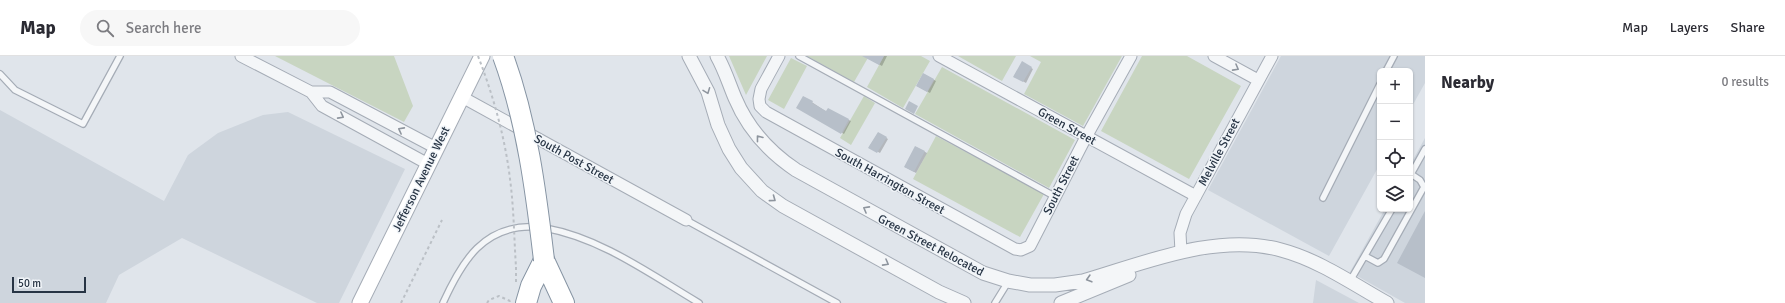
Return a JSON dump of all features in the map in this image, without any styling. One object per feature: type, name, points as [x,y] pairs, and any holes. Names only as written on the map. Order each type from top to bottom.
[{"type":"highway","points":[[503,56],[517,102],[527,146],[537,207],[548,303]]},
{"type":"highway","points":[[520,300],[531,286],[544,260]]},
{"type":"highway","points":[[544,260],[564,303]]},
{"type":"main road","name":"Jefferson Avenue West","points":[[360,303],[482,56]]},
{"type":"street","points":[[240,56],[311,92],[322,106],[428,164]]},
{"type":"street","points":[[689,56],[706,87],[718,125],[728,149],[741,168],[762,191],[792,211],[939,292],[964,303]]},
{"type":"street","name":"Green Street Relocated","points":[[717,56],[745,118],[761,141],[780,159],[796,170],[970,267],[1008,281],[1030,285],[1055,285],[1073,283],[1180,252]]},
{"type":"street","name":"South Harrington Street","points":[[779,56],[761,90],[759,99],[760,106],[769,114],[1017,250],[1024,250]]},
{"type":"street","name":"Green Street","points":[[939,56],[1196,196]]},
{"type":"street","name":"South Street","points":[[1024,250],[1031,243],[1054,196],[1131,56]]},
{"type":"street","points":[[1214,56],[1258,80]]},
{"type":"street","name":"Melville Street","points":[[1180,252],[1179,241],[1182,225],[1196,196],[1272,56]]},
{"type":"street","points":[[311,92],[330,92],[436,148]]},
{"type":"street","name":"South Post Street","points":[[462,97],[686,220]]},
{"type":"street","points":[[1061,303],[1180,252],[1225,244],[1270,247],[1308,260],[1386,303]]},
{"type":"lane","points":[[0,74],[15,90],[83,124],[120,56]]},
{"type":"lane","points":[[799,56],[1054,196]]},
{"type":"lane","points":[[1388,68],[1394,56]]},
{"type":"lane","points":[[1323,198],[1377,90]]},
{"type":"lane","points":[[1413,171],[1425,149]]},
{"type":"lane","points":[[1365,256],[1378,263],[1384,259],[1424,187],[1420,180],[1413,176]]},
{"type":"lane","points":[[1350,282],[1390,212]]},
{"type":"lane","points":[[686,220],[837,303]]},
{"type":"lane","points":[[443,303],[462,266],[476,248],[502,232],[531,226],[547,228],[599,245],[699,303]]},
{"type":"lane","points":[[995,303],[1008,281]]},
{"type":"path","points":[[478,56],[494,102],[506,156],[514,218],[516,268]]},
{"type":"path","points":[[401,303],[442,220]]},
{"type":"path","points":[[487,303],[489,300],[499,296],[510,300],[520,300]]},
{"type":"shaded area","points":[[1281,56],[1425,56],[1425,83],[1413,105],[1413,68],[1377,68],[1377,169],[1329,256],[1208,190]]},
{"type":"shaded area","points":[[0,110],[164,201],[188,155],[218,133],[263,115],[288,112],[405,169],[339,303],[317,303],[182,238],[119,275],[106,303],[0,303]]},
{"type":"shaded area","points":[[1425,138],[1425,303],[1405,303],[1350,272],[1383,212],[1413,212],[1413,160]]},
{"type":"shaded area","points":[[1316,280],[1359,303],[1313,303]]},
{"type":"green space","points":[[275,56],[394,56],[413,106],[404,122]]},
{"type":"green space","points":[[729,56],[767,56],[746,95]]},
{"type":"green space","points":[[807,56],[869,56],[854,82]]},
{"type":"green space","points":[[884,56],[921,56],[930,61],[903,108],[867,87]]},
{"type":"green space","points":[[958,56],[1016,56],[1002,81]]},
{"type":"green space","points":[[1030,56],[1122,56],[1083,126],[1024,94],[1041,62]]},
{"type":"green space","points":[[1142,56],[1187,56],[1241,86],[1189,179],[1101,131]]},
{"type":"green space","points":[[791,58],[807,66],[784,109],[768,100]]},
{"type":"green space","points":[[942,67],[1075,140],[1049,188],[915,114]]},
{"type":"green space","points":[[864,96],[875,103],[851,145],[840,138]]},
{"type":"green space","points":[[936,136],[1044,194],[1020,237],[913,179]]},
{"type":"building","points":[[862,56],[884,56],[879,65]]},
{"type":"building","points":[[1022,61],[1032,67],[1023,82],[1013,77]]},
{"type":"building","points":[[923,73],[934,79],[927,92],[916,86]]},
{"type":"building","points":[[803,96],[813,101],[812,103],[826,111],[828,108],[849,119],[841,134],[796,108]]},
{"type":"building","points":[[909,101],[918,106],[914,114],[905,109]]},
{"type":"building","points":[[878,132],[887,137],[877,153],[868,148]]},
{"type":"building","points":[[915,146],[925,151],[914,172],[904,167]]},
{"type":"building","points":[[1425,211],[1425,278],[1397,263]]}]
